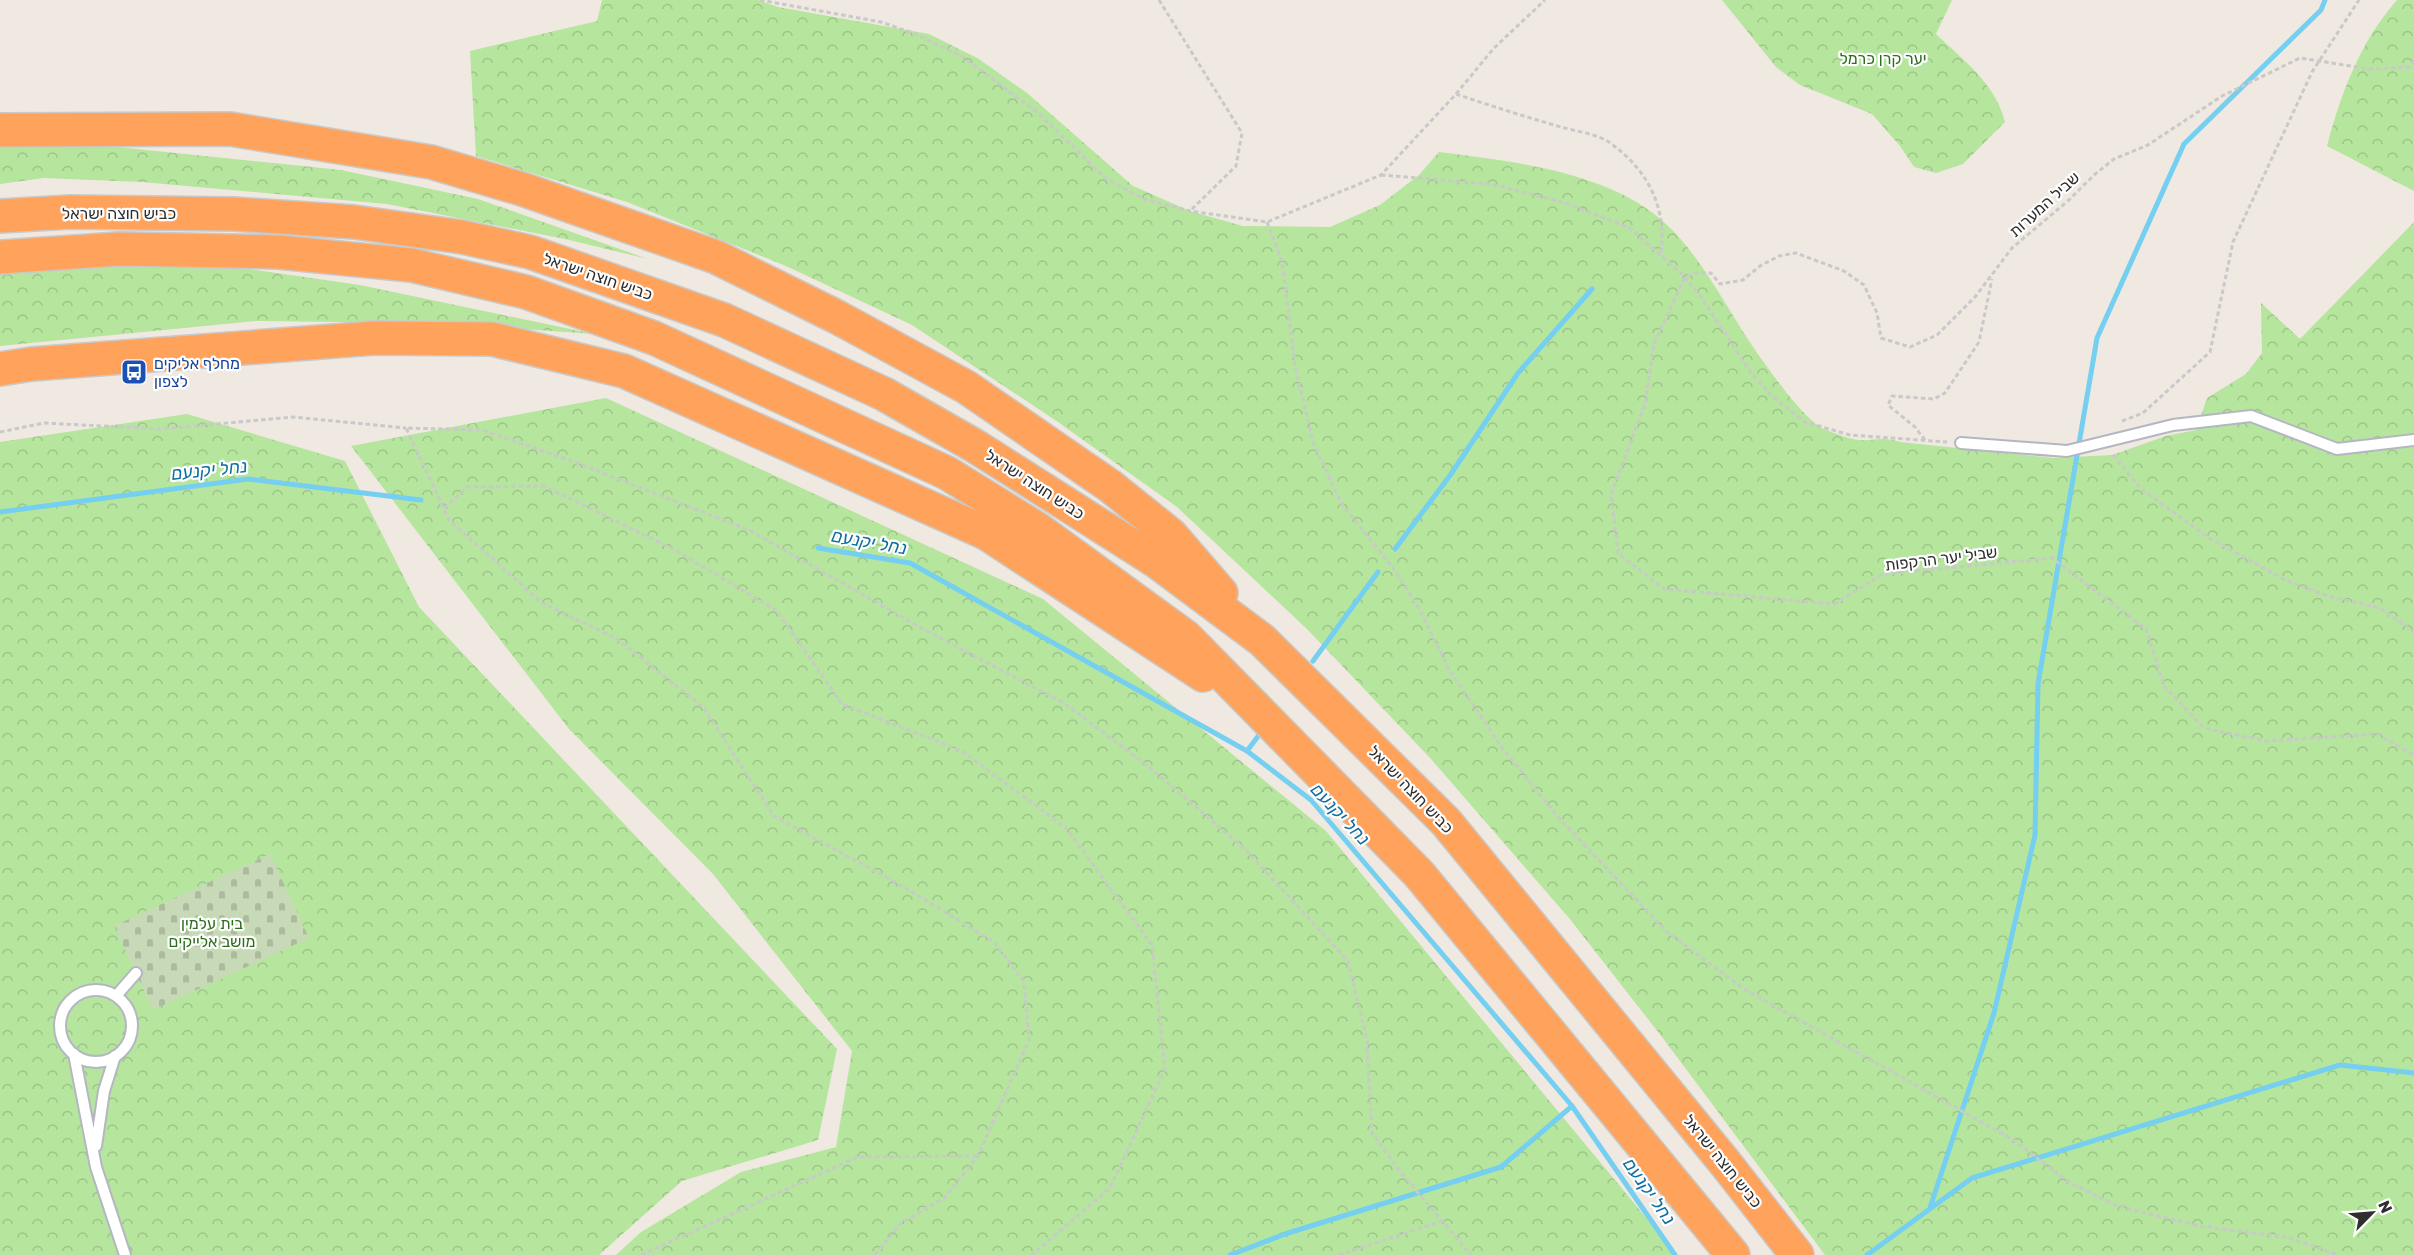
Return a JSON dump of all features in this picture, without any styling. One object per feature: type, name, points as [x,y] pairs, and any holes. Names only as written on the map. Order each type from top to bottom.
[{"type":"highway","points":[[0,111],[107,110],[196,118],[230,129],[431,162],[522,189],[716,257],[837,317],[966,387],[1110,486],[1171,535],[1262,640]]},
{"type":"highway","points":[[0,130],[230,129]]},
{"type":"highway","name":"כביש חוצה ישראל","points":[[0,216],[82,212],[234,214],[343,221],[462,237],[530,252],[724,320],[884,394],[975,446],[1156,561],[1262,640],[1446,822],[1718,1154],[1797,1255]]},
{"type":"highway","points":[[0,257],[130,249],[278,252],[411,265],[526,292],[644,334],[947,473],[1039,530],[1186,637],[1253,708],[1419,874],[1733,1255]]},
{"type":"highway","points":[[0,371],[32,364],[374,338],[492,339],[624,371],[986,533],[1253,708]]},
{"type":"lane","points":[[1961,443],[2067,451],[2173,425],[2251,416],[2337,449],[2414,440]]},
{"type":"lane","points":[[116,996],[136,973]]},
{"type":"lane","points":[[74,1054],[94,1062],[115,1056],[124,1048],[132,1027],[130,1015],[116,996],[93,990],[71,1000],[62,1015],[61,1033],[74,1054],[96,1167],[125,1255]]},
{"type":"lane","points":[[96,1167],[97,1129],[115,1056]]},
{"type":"path","points":[[760,0],[881,22],[913,33],[963,57],[1038,113],[1105,178],[1144,199],[1190,211],[1267,222],[1381,175],[1456,94],[1494,48],[1545,0]]},
{"type":"path","points":[[1159,0],[1242,133],[1236,166],[1190,211]]},
{"type":"path","points":[[2122,421],[2143,413],[2210,352],[2233,242],[2312,72],[2359,0]]},
{"type":"path","name":"שביל המערות","points":[[1684,277],[1694,273],[1711,273],[1720,284],[1743,280],[1760,266],[1779,256],[1796,253],[1844,271],[1864,285],[1877,313],[1881,338],[1910,347],[1937,335],[1993,277],[2012,248],[2114,159],[2148,145],[2222,96],[2300,58],[2320,59],[2369,69],[2410,67],[2414,60]]},
{"type":"path","points":[[1456,94],[1508,112],[1608,141],[1644,174],[1659,206],[1664,233],[1661,256]]},
{"type":"path","points":[[1381,175],[1491,184],[1566,203],[1630,228],[1684,277],[1703,300],[1751,373],[1773,397],[1805,422],[1850,435],[1961,443]]},
{"type":"path","points":[[1267,222],[1282,261],[1295,366],[1313,442],[1341,503],[1393,568],[1420,610],[1448,668],[1501,747],[1557,816],[1666,931],[1744,989],[2012,1139],[2070,1183],[2118,1206],[2199,1226],[2287,1237],[2338,1255]]},
{"type":"path","name":"שביל יער הרקפות","points":[[1684,277],[1654,344],[1645,404],[1611,494],[1618,553],[1664,589],[1834,604],[1883,574],[2052,558],[2146,629],[2164,686],[2204,728],[2266,741],[2377,734],[2414,755]]},
{"type":"path","points":[[1925,440],[1915,427],[1888,405],[1892,396],[1934,399],[1946,393],[1979,342],[1993,277]]},
{"type":"path","points":[[0,432],[44,423],[161,429],[293,417],[406,428],[482,430],[572,461],[749,530],[925,630],[1064,703],[1139,759],[1245,849],[1348,961],[1367,1041],[1372,1132],[1402,1174],[1470,1254]]},
{"type":"path","points":[[406,428],[449,520],[542,603],[616,638],[703,707],[774,816],[904,887],[994,942],[1024,982],[1029,1040],[978,1156],[944,1198],[901,1223],[875,1255]]},
{"type":"path","points":[[2102,442],[2141,489],[2209,538],[2287,581],[2331,597],[2380,608],[2414,632]]},
{"type":"path","points":[[444,508],[468,487],[544,486],[675,550],[777,611],[842,704],[962,751],[1066,828],[1152,945],[1166,1069],[1110,1188],[1032,1255]]},
{"type":"path","points":[[641,1255],[858,1156],[978,1156]]},
{"type":"path","points":[[1339,1255],[1442,1221]]},
{"type":"green space","points":[[602,0],[758,0],[778,7],[929,34],[979,59],[1027,93],[1133,186],[1190,211],[1243,226],[1330,227],[1380,205],[1419,175],[1439,152],[1528,165],[1589,181],[1643,206],[1666,224],[1702,266],[1753,347],[1796,404],[1824,429],[1859,440],[1889,439],[2053,458],[2112,455],[2166,436],[2196,430],[2207,398],[2246,374],[2262,353],[2261,303],[2300,339],[2414,222],[2414,1255],[1825,1255],[1662,1037],[1569,918],[1431,759],[1307,629],[1177,507],[1058,422],[912,325],[786,266],[627,202],[476,156],[470,51],[597,21]]},
{"type":"green space","name":"יער קרן כרמל","points":[[1722,0],[1952,0],[1936,34],[1986,84],[2001,108],[2005,122],[1963,164],[1936,173],[1914,167],[1900,146],[1872,114],[1800,85],[1776,67]]},
{"type":"green space","points":[[2397,0],[2414,0],[2414,191],[2327,146],[2353,69],[2372,33]]},
{"type":"green space","points":[[0,135],[341,170],[478,199],[648,259],[565,239],[387,204],[142,182],[44,178],[0,184]]},
{"type":"green space","points":[[72,264],[228,266],[360,285],[594,334],[433,323],[256,321],[0,346],[0,275]]},
{"type":"green space","points":[[606,398],[1043,599],[1326,831],[1677,1255],[616,1255],[641,1232],[741,1172],[836,1147],[852,1051],[713,874],[569,729],[351,446]]},
{"type":"green space","points":[[187,414],[345,461],[419,607],[837,1049],[818,1140],[682,1181],[599,1255],[0,1255],[0,442]]},
{"type":"green space","name":"בית עלמין מושב אלייקים","points":[[270,854],[309,938],[153,1010],[114,926]]},
{"type":"waterway","points":[[1930,1208],[1994,1013],[2035,835],[2038,684],[2097,338],[2184,144],[2321,10],[2325,0]]},
{"type":"waterway","points":[[1395,549],[1451,474],[1518,373],[1592,289]]},
{"type":"waterway","name":"נחל יקנעם","points":[[0,512],[248,479],[421,500]]},
{"type":"waterway","name":"נחל יקנעם","points":[[818,548],[910,563],[1247,751],[1311,800],[1572,1106],[1675,1255]]},
{"type":"waterway","points":[[1313,661],[1378,572]]},
{"type":"waterway","points":[[1247,751],[1259,735]]},
{"type":"waterway","points":[[1867,1255],[1972,1178],[2340,1065],[2414,1073]]},
{"type":"waterway","points":[[1230,1255],[1285,1234],[1501,1167],[1572,1106]]},
{"type":"place","name":"מחלף אליקים לצפון","points":[[134,372]]}]
